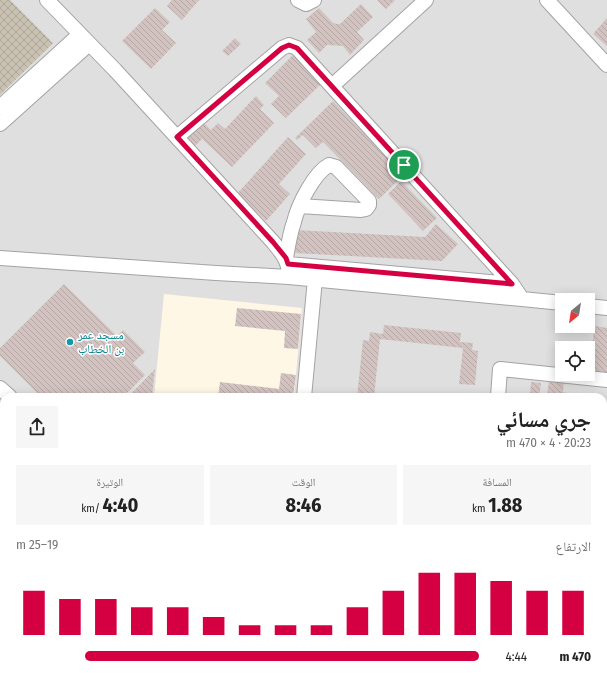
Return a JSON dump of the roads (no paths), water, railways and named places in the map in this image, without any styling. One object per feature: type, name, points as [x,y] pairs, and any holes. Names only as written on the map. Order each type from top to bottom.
[{"type":"street","points":[[47,0],[177,137],[263,231],[288,266],[315,279],[555,302]]},
{"type":"street","points":[[298,0],[306,4],[311,3],[314,0]]},
{"type":"street","points":[[332,86],[426,0]]},
{"type":"street","points":[[547,0],[607,65]]},
{"type":"street","points":[[0,107],[84,39]]},
{"type":"street","points":[[0,124],[84,39]]},
{"type":"street","points":[[177,137],[282,48],[289,45],[297,48],[512,284],[522,298]]},
{"type":"street","points":[[288,266],[294,221],[300,206],[313,182],[324,168],[329,165],[336,167],[369,201],[369,205],[366,209],[361,210],[300,206]]},
{"type":"street","points":[[0,258],[216,273],[288,266],[512,284]]},
{"type":"street","points":[[304,393],[315,279]]},
{"type":"street","points":[[595,307],[607,308]]},
{"type":"street","points":[[498,393],[500,370],[607,380]]},
{"type":"place","name":"مسجد عمر بن الخطاب","points":[[70,342]]}]
